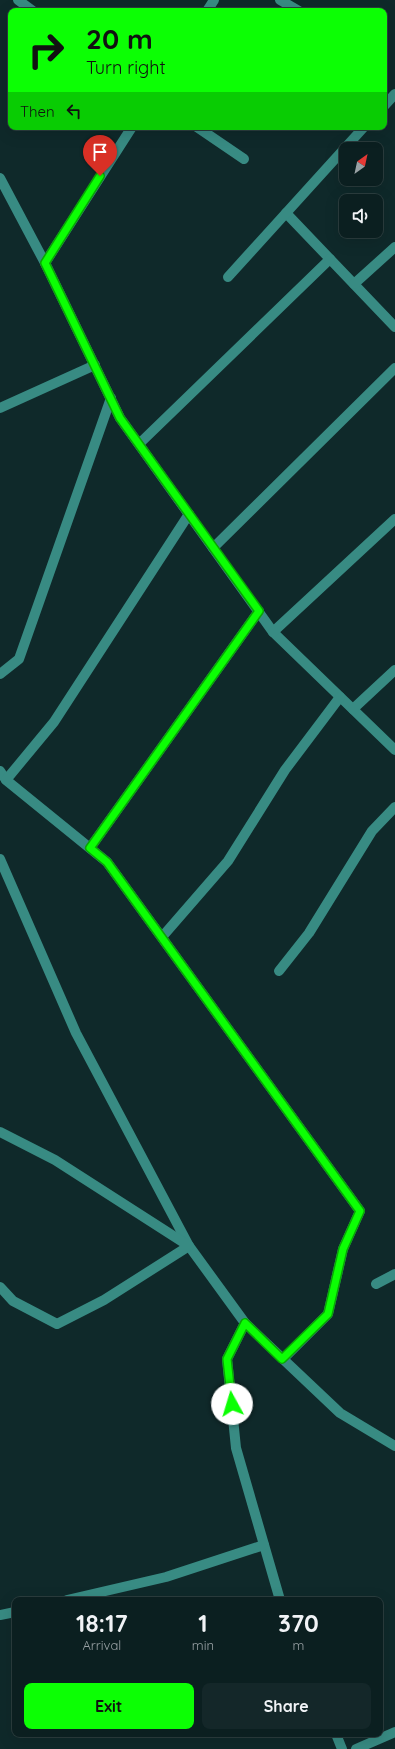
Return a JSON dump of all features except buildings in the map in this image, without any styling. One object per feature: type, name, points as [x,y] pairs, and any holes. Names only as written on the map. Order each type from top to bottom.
[{"type":"street","points":[[18,0],[29,8]]},
{"type":"street","points":[[280,0],[294,8]]},
{"type":"street","points":[[387,103],[395,94]]},
{"type":"street","points":[[45,263],[130,130]]},
{"type":"street","points":[[201,130],[244,160]]},
{"type":"street","points":[[228,277],[361,130]]},
{"type":"street","points":[[0,178],[45,263],[120,418],[273,632],[395,750]]},
{"type":"street","points":[[286,213],[395,327]]},
{"type":"street","points":[[354,284],[395,247]]},
{"type":"street","points":[[139,444],[330,259]]},
{"type":"street","points":[[0,408],[95,365]]},
{"type":"street","points":[[213,548],[395,368]]},
{"type":"street","points":[[0,674],[19,659],[111,398]]},
{"type":"street","points":[[6,780],[54,722],[189,514]]},
{"type":"street","points":[[273,632],[395,520]]},
{"type":"street","points":[[90,848],[259,611]]},
{"type":"street","points":[[353,709],[395,670]]},
{"type":"street","points":[[162,937],[228,861],[285,770],[340,697]]},
{"type":"street","points":[[0,771],[6,780],[107,862],[360,1211],[343,1249],[328,1314],[282,1359]]},
{"type":"street","points":[[280,971],[309,933],[372,831],[395,806]]},
{"type":"street","points":[[0,859],[76,1033],[189,1246],[245,1323],[282,1359],[340,1413],[395,1446]]},
{"type":"street","points":[[0,1132],[55,1160],[189,1246]]},
{"type":"street","points":[[0,1287],[13,1301],[57,1324],[104,1300],[189,1246]]},
{"type":"street","points":[[376,1284],[395,1274]]},
{"type":"street","points":[[245,1323],[227,1359],[236,1448],[279,1597]]},
{"type":"street","points":[[80,1597],[166,1577],[264,1545]]},
{"type":"street","points":[[0,1615],[12,1613]]},
{"type":"street","points":[[356,1749],[395,1732]]},
{"type":"street","points":[[337,1737],[342,1749]]},
{"type":"route","points":[[100,176],[45,263],[120,418],[259,611],[90,848],[107,862],[360,1211],[343,1249],[328,1314],[282,1359],[245,1323],[227,1359],[232,1404]]}]
